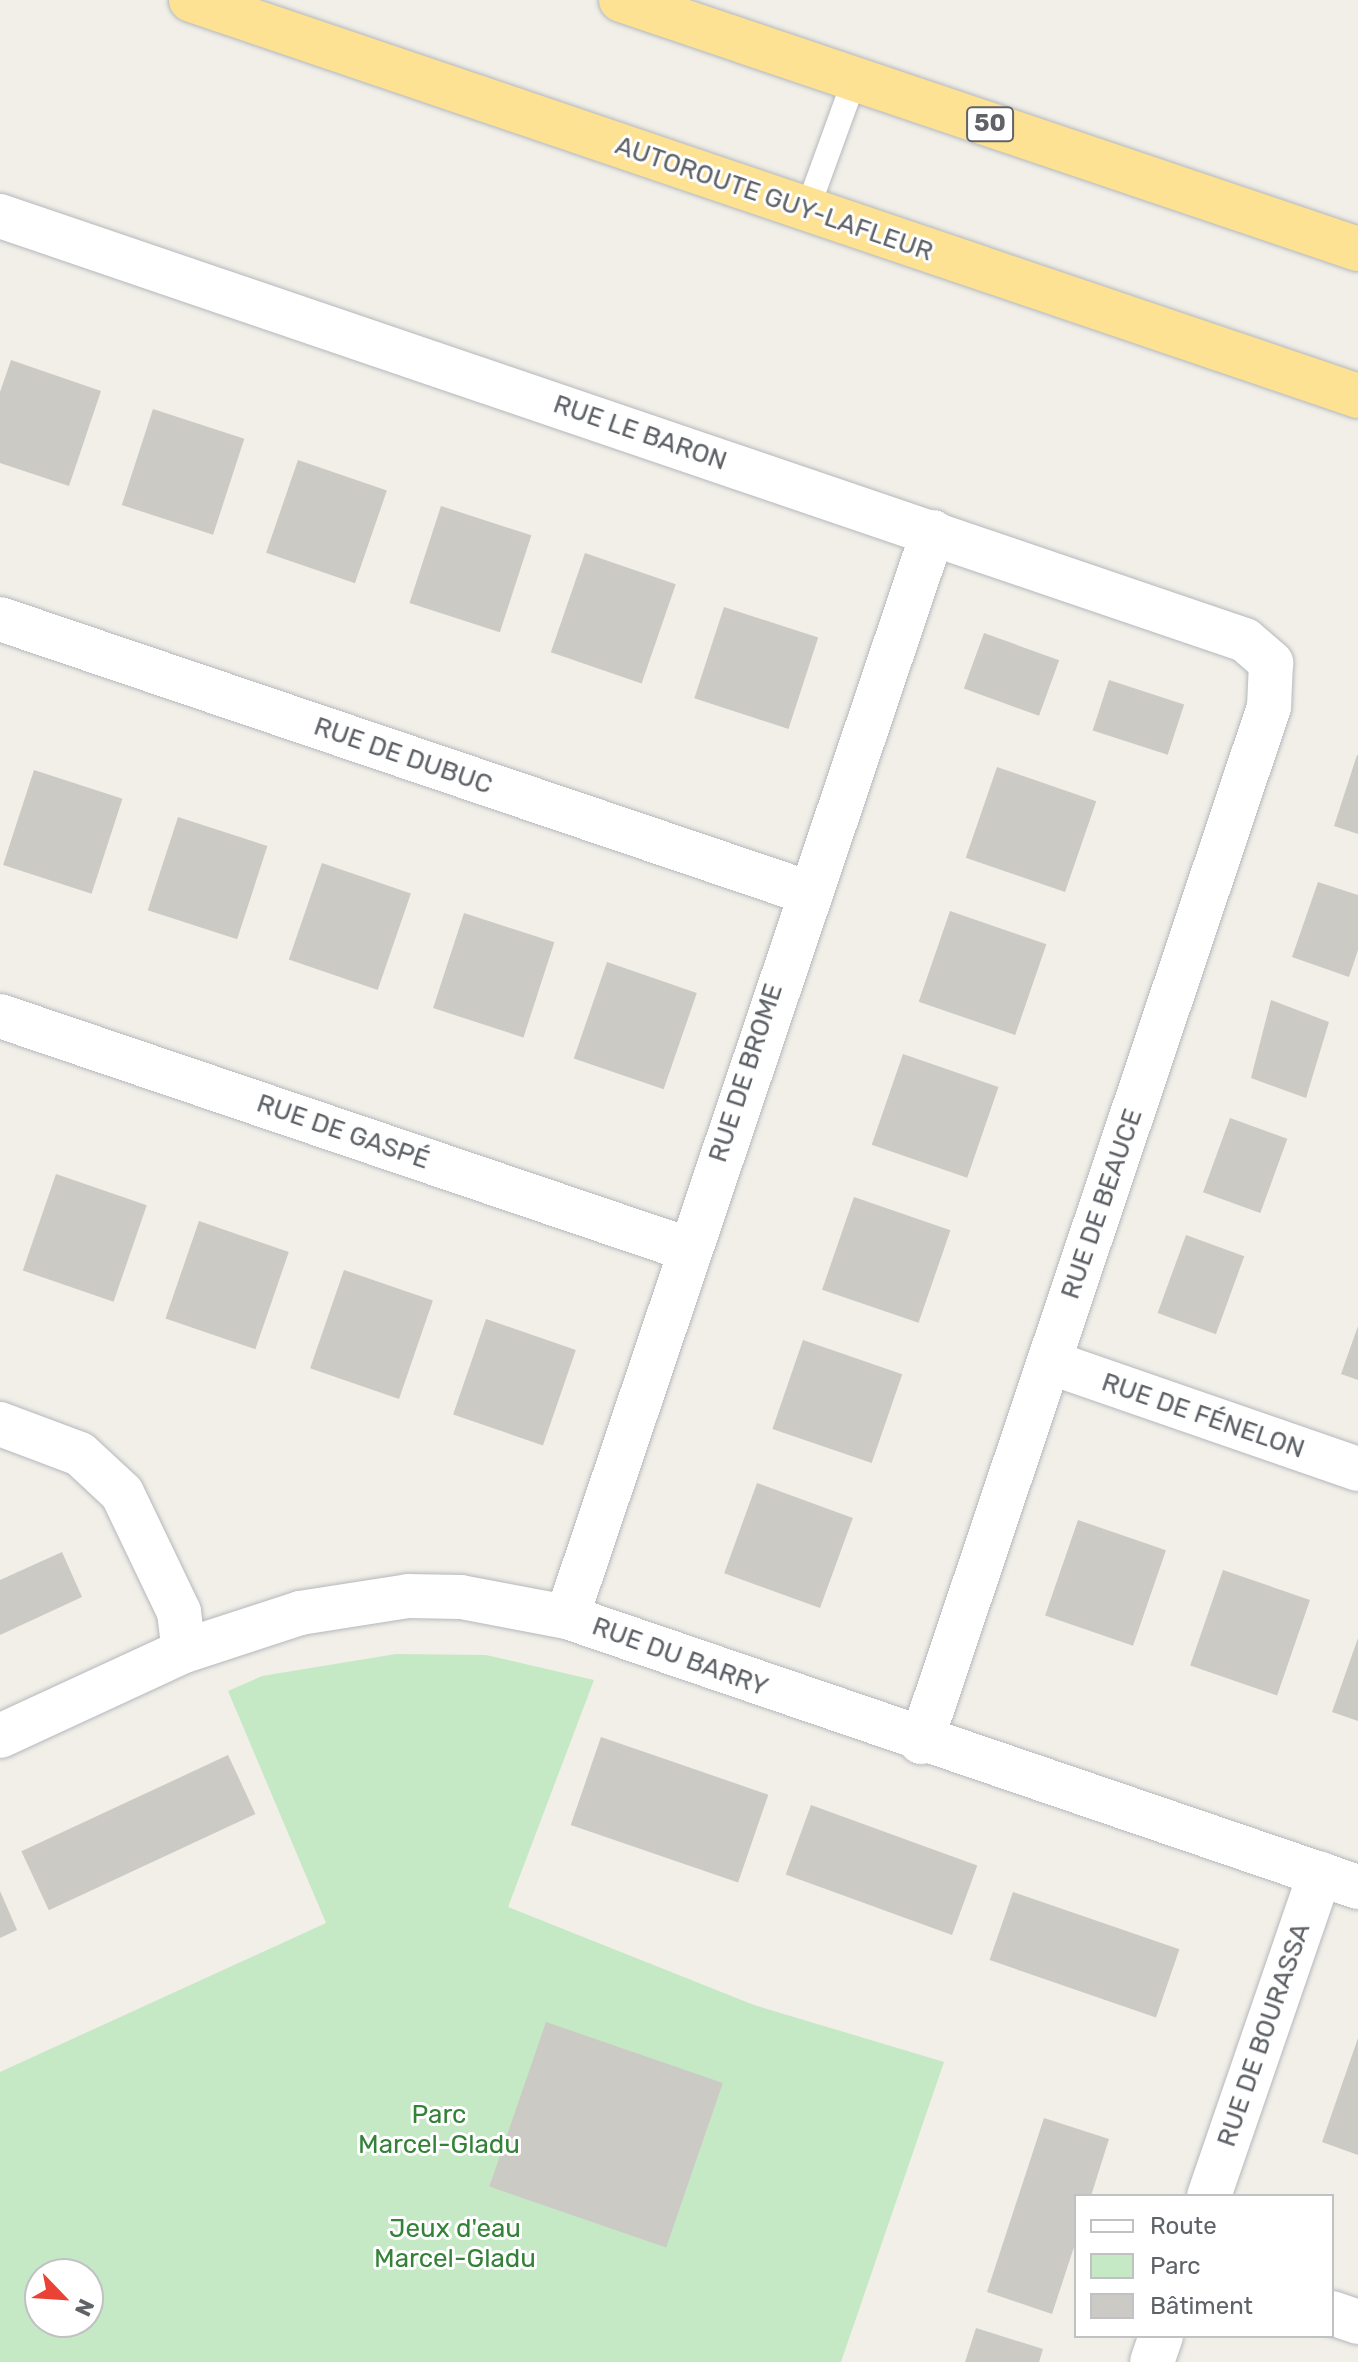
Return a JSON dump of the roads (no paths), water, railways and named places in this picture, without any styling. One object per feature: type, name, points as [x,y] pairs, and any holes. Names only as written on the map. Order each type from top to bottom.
[{"type":"highway","name":"AUTOROUTE GUY-LAFLEUR","points":[[191,0],[1358,396]]},
{"type":"highway","name":"50","points":[[621,0],[1358,249]]},
{"type":"street","name":"RUE LE BARON","points":[[0,216],[1245,640],[1271,663]]},
{"type":"street","name":"RUE DE BROME","points":[[567,1617],[806,892],[933,532]]},
{"type":"street","name":"RUE DE DUBUC","points":[[0,619],[806,892]]},
{"type":"street","name":"RUE DE BEAUCE","points":[[921,1742],[1269,707],[1271,663]]},
{"type":"street","name":"RUE DE GASPÉ","points":[[0,1016],[687,1249]]},
{"type":"street","name":"RUE DE FÉNELON","points":[[1049,1362],[1358,1469]]},
{"type":"street","points":[[0,1424],[80,1454],[122,1493],[179,1612],[184,1651]]},
{"type":"street","name":"RUE DU BARRY","points":[[0,1736],[184,1651],[300,1613],[408,1596],[461,1597],[567,1617],[921,1742],[1339,1880]]},
{"type":"street","name":"RUE DE BOURASSA","points":[[1210,2194],[1339,1880]]},
{"type":"street","points":[[1334,2314],[1358,2322]]},
{"type":"street","points":[[1152,2362],[1160,2338]]},
{"type":"lane","points":[[807,210],[855,78]]},
{"type":"park label","name":"Parc Marcel-Gladu","points":[[439,2130]]},
{"type":"park label","name":"Jeux d'eau Marcel-Gladu","points":[[455,2244]]}]
